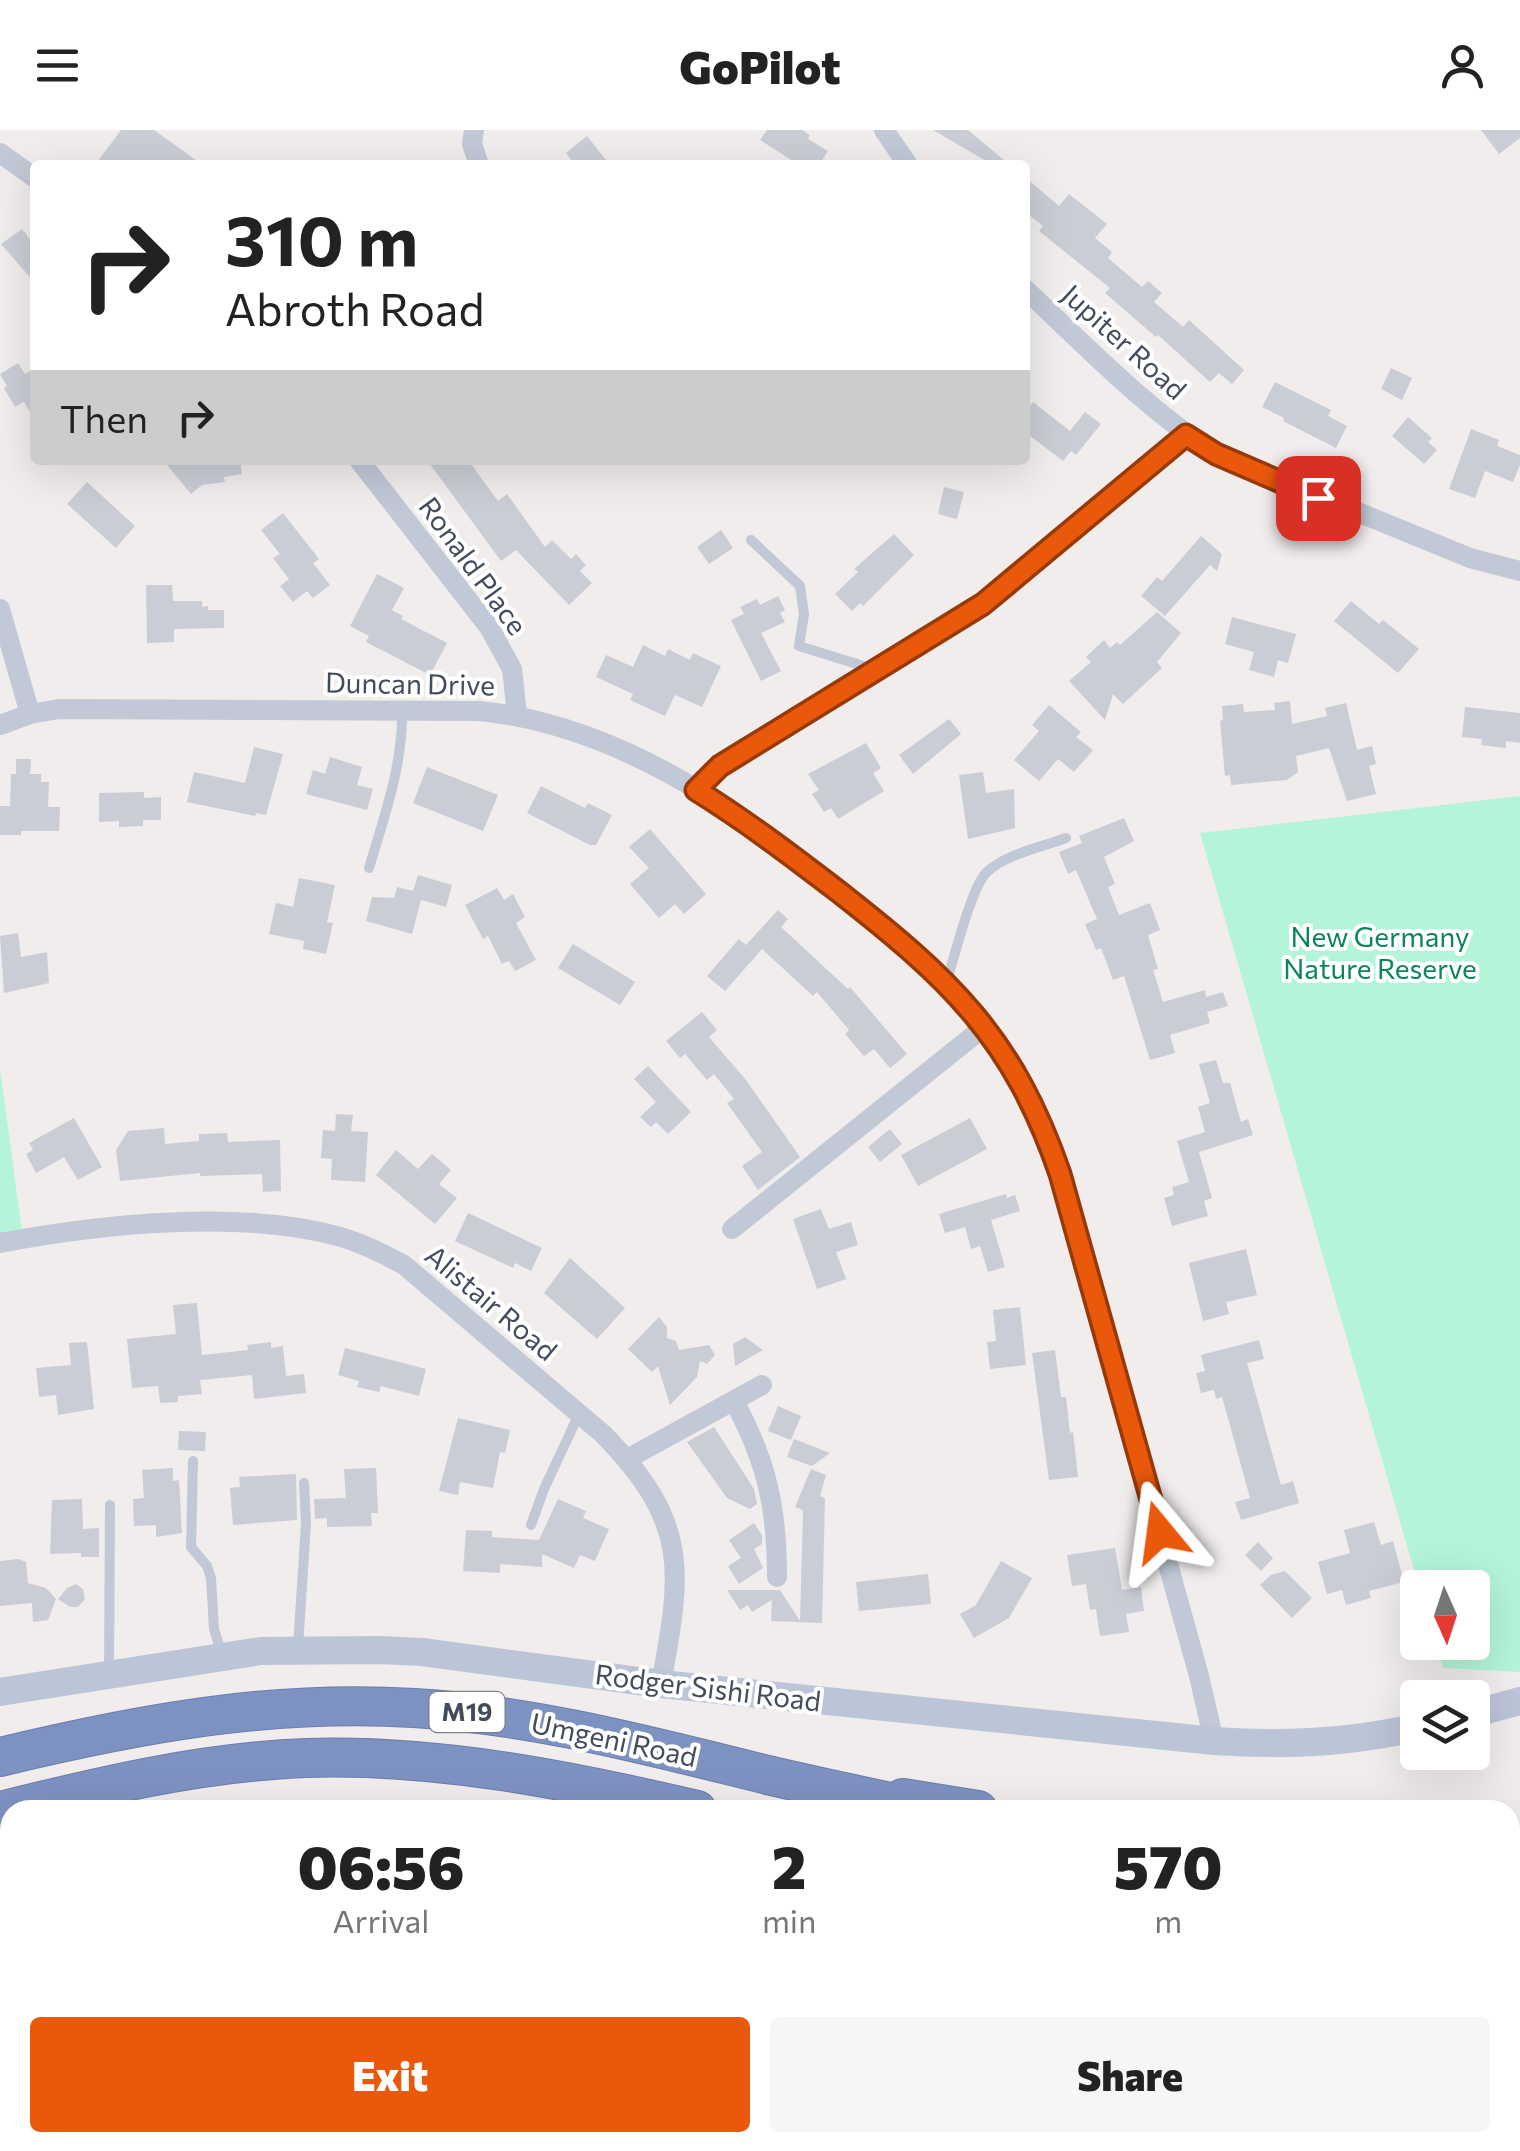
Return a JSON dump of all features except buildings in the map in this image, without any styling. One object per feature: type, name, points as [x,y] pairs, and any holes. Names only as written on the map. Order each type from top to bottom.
[{"type":"highway","name":"Umgeni Road","points":[[0,1758],[119,1729],[184,1718],[249,1710],[357,1706],[537,1722],[882,1800]]},
{"type":"highway","name":"Umgeni Road","points":[[45,1800],[179,1772],[304,1758],[356,1758],[522,1774],[648,1800]]},
{"type":"highway","points":[[777,1777],[917,1800]]},
{"type":"street","points":[[474,130],[472,144],[477,160]]},
{"type":"street","points":[[884,130],[905,160]]},
{"type":"street","points":[[0,153],[30,174]]},
{"type":"street","name":"Jupiter Road","points":[[1030,294],[1186,435],[1216,454],[1470,558],[1520,571]]},
{"type":"street","points":[[696,790],[720,766],[983,604],[1186,435]]},
{"type":"street","name":"Ronald Place","points":[[363,465],[496,640],[512,669],[517,714]]},
{"type":"street","points":[[0,609],[30,714]]},
{"type":"street","name":"Duncan Drive","points":[[0,726],[30,714],[59,709],[517,714],[593,738],[696,790],[766,835],[914,951],[946,982],[1007,1056],[1060,1174],[1214,1742]]},
{"type":"street","points":[[732,1229],[984,1027]]},
{"type":"street","name":"Alistair Road","points":[[0,1243],[75,1231],[176,1224],[284,1226],[369,1246],[404,1265],[579,1413],[627,1459],[654,1495],[674,1549],[676,1592],[661,1684]]},
{"type":"street","points":[[627,1459],[762,1385]]},
{"type":"street","points":[[734,1401],[755,1440],[768,1478],[775,1508],[778,1577]]},
{"type":"street","name":"Rodger Sishi Road","points":[[0,1692],[222,1656],[298,1648],[422,1652],[661,1684],[1214,1742],[1307,1744],[1400,1732]]},
{"type":"street","points":[[1490,1709],[1520,1701]]},
{"type":"lane","points":[[751,540],[800,586],[804,614],[799,646],[878,670]]},
{"type":"lane","points":[[369,868],[389,802],[402,732],[402,710]]},
{"type":"lane","points":[[946,982],[977,888],[988,872],[1016,856],[1066,838]]},
{"type":"lane","points":[[531,1525],[579,1413]]},
{"type":"lane","points":[[193,1461],[191,1547],[212,1578],[214,1629],[222,1656]]},
{"type":"lane","points":[[298,1648],[306,1523],[304,1484]]},
{"type":"lane","points":[[109,1674],[110,1506]]},
{"type":"green space","name":"New Germany Nature Reserve","points":[[1520,796],[1520,1672],[1443,1668],[1440,1660],[1490,1660],[1490,1570],[1414,1570],[1200,833]]},
{"type":"green space","points":[[0,1068],[23,1239],[0,1243]]},
{"type":"route","points":[[1160,1532],[1060,1174],[1042,1123],[1007,1056],[976,1015],[914,951],[766,835],[696,790],[720,766],[983,604],[1186,435],[1243,467],[1318,498]]}]
